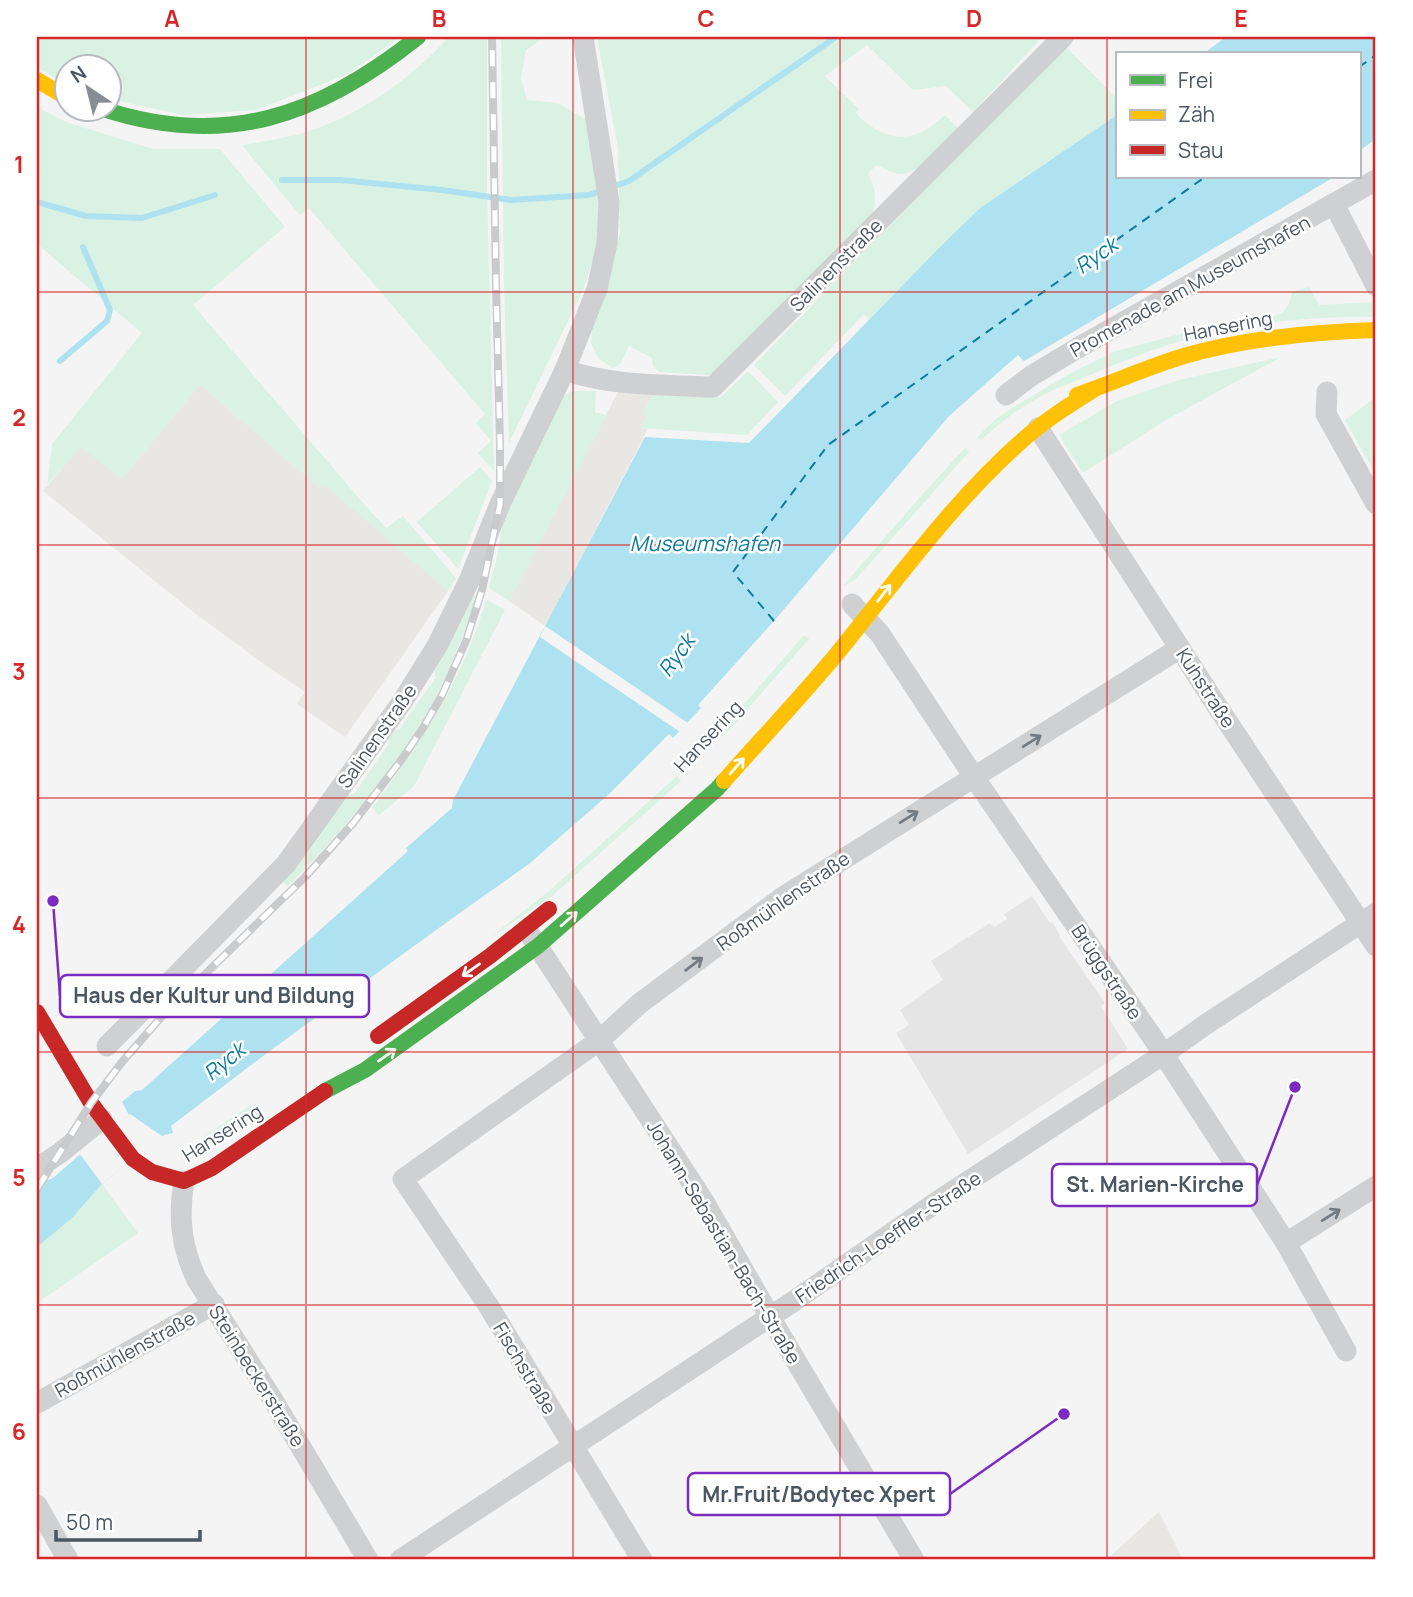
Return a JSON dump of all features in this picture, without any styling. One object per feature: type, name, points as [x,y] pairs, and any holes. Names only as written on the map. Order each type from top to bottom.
[{"type":"main road","points":[[122,115],[181,126],[217,126],[258,121],[308,107],[354,84],[388,62],[418,37]]},
{"type":"main road","name":"Hansering","points":[[1003,437],[1021,422],[1060,401],[1157,364],[1218,346],[1270,337],[1376,330]]},
{"type":"main road","name":"Hansering","points":[[364,1046],[532,937],[717,789],[831,661],[856,606],[903,569],[984,477],[1027,436],[1095,389]]},
{"type":"main road","name":"Hansering","points":[[106,1125],[133,1159],[152,1172],[184,1181],[212,1168],[328,1089],[365,1070],[502,973],[565,895]]},
{"type":"main road","points":[[37,1012],[106,1125]]},
{"type":"main road","name":"Hansering","points":[[328,1089],[347,1062]]},
{"type":"street","name":"Salinenstraße","points":[[107,1046],[286,864],[402,702],[437,646],[469,581],[500,503],[565,370],[597,289],[607,243],[609,202],[583,37]]},
{"type":"street","name":"Salinenstraße","points":[[565,370],[583,377],[713,387],[1063,37]]},
{"type":"street","name":"Promenade am Museumshafen","points":[[1006,395],[1031,376],[1081,346],[1376,180]]},
{"type":"street","points":[[1334,205],[1376,286]]},
{"type":"street","points":[[1328,392],[1326,414],[1376,504]]},
{"type":"street","name":"Kuhstraße","points":[[1038,428],[1180,648],[1369,918],[1376,946]]},
{"type":"street","name":"Brüggstraße","points":[[856,606],[884,640],[974,777],[1164,1054],[1286,1243],[1346,1351]]},
{"type":"street","name":"Roßmühlenstraße","points":[[403,1179],[600,1040],[639,1004],[783,897],[1180,648]]},
{"type":"street","name":"Friedrich-Loeffler-Straße","points":[[400,1560],[1369,918]]},
{"type":"street","name":"Johann-Sebastian-Bach-Straße","points":[[532,937],[703,1200],[914,1560]]},
{"type":"street","points":[[37,1168],[106,1125]]},
{"type":"street","name":"Fischstraße","points":[[403,1179],[488,1305],[642,1560]]},
{"type":"street","name":"Steinbeckerstraße","points":[[184,1181],[180,1205],[185,1249],[197,1279],[368,1560]]},
{"type":"street","points":[[1286,1243],[1376,1186]]},
{"type":"street","name":"Roßmühlenstraße","points":[[37,1403],[214,1304]]},
{"type":"street","points":[[37,1505],[68,1560]]},
{"type":"shaded area","points":[[200,384],[320,488],[325,484],[448,591],[345,737],[297,704],[305,692],[197,615],[43,491],[81,446],[122,479]]},
{"type":"shaded area","points":[[618,392],[652,395],[643,414],[647,415],[642,428],[648,429],[545,626],[509,601]]},
{"type":"shaded area","points":[[1032,896],[1105,1003],[1101,1006],[1128,1049],[968,1154],[896,1033],[909,1025],[900,1010],[943,980],[931,961],[990,923],[994,927],[1007,919],[1004,914]]},
{"type":"shaded area","points":[[1159,1512],[1183,1560],[1106,1560]]},
{"type":"green space","points":[[37,37],[400,37],[348,74],[256,110],[183,115],[122,102],[122,52],[52,52],[52,76],[37,67]]},
{"type":"green space","points":[[449,37],[487,37],[487,188],[494,471],[478,453],[491,441],[476,423],[485,414],[309,208],[300,215],[242,145],[296,135],[360,109],[398,84]]},
{"type":"green space","points":[[501,37],[545,37],[526,50],[521,78],[527,100],[558,103],[589,121],[600,206],[599,241],[583,290],[509,443],[504,284]]},
{"type":"green space","points":[[597,37],[1042,37],[973,112],[946,86],[913,90],[867,45],[825,76],[859,109],[856,113],[862,119],[886,134],[904,137],[913,135],[922,132],[945,115],[958,128],[932,156],[909,172],[895,173],[876,165],[868,174],[875,195],[872,217],[725,367],[709,375],[659,372],[653,366],[652,358],[629,346],[621,363],[613,368],[599,359],[591,343],[592,329],[620,234],[618,148]]},
{"type":"green space","points":[[1065,46],[1116,98],[1116,116],[980,208],[870,320],[864,314],[785,396],[754,365]]},
{"type":"green space","points":[[37,107],[52,115],[52,122],[66,122],[153,149],[220,149],[285,227],[193,305],[386,528],[403,516],[456,578],[448,591],[325,485],[321,489],[200,384],[122,479],[81,447],[47,485],[52,444],[142,333],[37,244]]},
{"type":"green space","points":[[1309,287],[1319,305],[1376,302],[1376,317],[1280,321],[1208,334],[1173,344],[1049,392],[1014,413],[980,441],[977,437],[997,418],[1035,394],[1116,351],[1237,319],[1270,318],[1283,312],[1289,304],[1292,292]]},
{"type":"green space","points":[[1281,357],[1166,420],[1083,473],[1059,435],[1117,401],[1179,380]]},
{"type":"green space","points":[[748,371],[778,402],[747,435],[641,428],[647,416],[643,414],[652,395],[721,397]]},
{"type":"green space","points":[[572,391],[596,391],[595,412],[607,415],[509,601],[489,588],[505,512],[563,396]]},
{"type":"green space","points":[[1376,397],[1376,475],[1345,420]]},
{"type":"green space","points":[[965,448],[969,452],[854,581],[843,586],[921,496]]},
{"type":"green space","points":[[480,467],[492,481],[458,569],[417,522]]},
{"type":"green space","points":[[473,594],[477,596],[450,668],[408,744],[351,818],[288,886],[282,880],[345,795],[354,794],[390,742],[387,735],[391,730],[399,730],[436,677],[433,670],[455,633]]},
{"type":"green space","points":[[486,599],[505,610],[414,786],[379,815],[372,808],[439,709],[466,656]]},
{"type":"green space","points":[[804,635],[809,639],[723,737],[719,733]]},
{"type":"green space","points":[[677,776],[681,781],[552,896],[488,939],[549,891]]},
{"type":"green space","points":[[251,1105],[257,1114],[210,1147],[203,1137]]},
{"type":"green space","points":[[102,1184],[138,1233],[37,1303],[37,1247],[72,1218]]},
{"type":"water","points":[[1226,37],[1376,37],[1376,139],[1360,150],[1360,52],[1206,52]]},
{"type":"water","name":"Museumshafen","points":[[1116,116],[1116,178],[1332,178],[1024,361],[1018,355],[949,416],[774,621],[698,705],[701,708],[673,738],[669,734],[608,795],[529,864],[267,1053],[171,1126],[173,1133],[161,1136],[102,1184],[72,1218],[37,1247],[37,1185],[53,1178],[129,1115],[122,1102],[135,1091],[142,1090],[408,851],[406,848],[452,808],[453,800],[645,437],[749,443],[980,208]]},
{"type":"pier","points":[[545,626],[688,723],[680,732],[540,637]]},
{"type":"pier","points":[[130,1114],[162,1136],[102,1184],[80,1154]]},
{"type":"waterway","points":[[282,180],[340,180],[511,200],[589,195],[629,181],[836,37]]},
{"type":"waterway","points":[[37,202],[86,216],[142,218],[215,195]]},
{"type":"waterway","points":[[60,361],[107,321],[110,310],[83,247]]},
{"type":"ferry route","points":[[1360,66],[1376,55]]},
{"type":"ferry route","points":[[774,621],[733,572],[828,445],[1204,178]]},
{"type":"railway","points":[[37,1189],[91,1103],[122,1062],[163,1015],[306,876],[354,822],[423,728],[442,695],[466,641],[482,590],[500,504],[492,37]]},
{"type":"traffic: fast","points":[[122,114],[188,126],[229,125],[269,118],[307,105],[344,87],[418,37]]},
{"type":"traffic: fast","points":[[325,1091],[365,1070],[538,946],[724,781]]},
{"type":"traffic: slow","points":[[37,80],[52,89]]},
{"type":"traffic: slow","points":[[1077,395],[1170,360],[1207,350],[1303,334],[1376,330]]},
{"type":"traffic: slow","points":[[724,781],[826,667],[974,487],[1033,431],[1095,389]]},
{"type":"traffic: jam","points":[[378,1036],[490,956],[549,909]]},
{"type":"traffic: jam","points":[[37,1012],[91,1103],[133,1159],[152,1172],[184,1181],[212,1168],[325,1091]]},
{"type":"place","name":"Haus der Kultur und Bildung","points":[[53,901]]},
{"type":"place","name":"St. Marien-Kirche","points":[[1295,1087]]},
{"type":"place","name":"Mr.Fruit/Bodytec Xpert","points":[[1064,1414]]},
{"type":"water label","name":"Ryck","points":[[1096,255]]},
{"type":"water label","name":"Ryck","points":[[676,655]]},
{"type":"water label","name":"Ryck","points":[[224,1061]]}]
